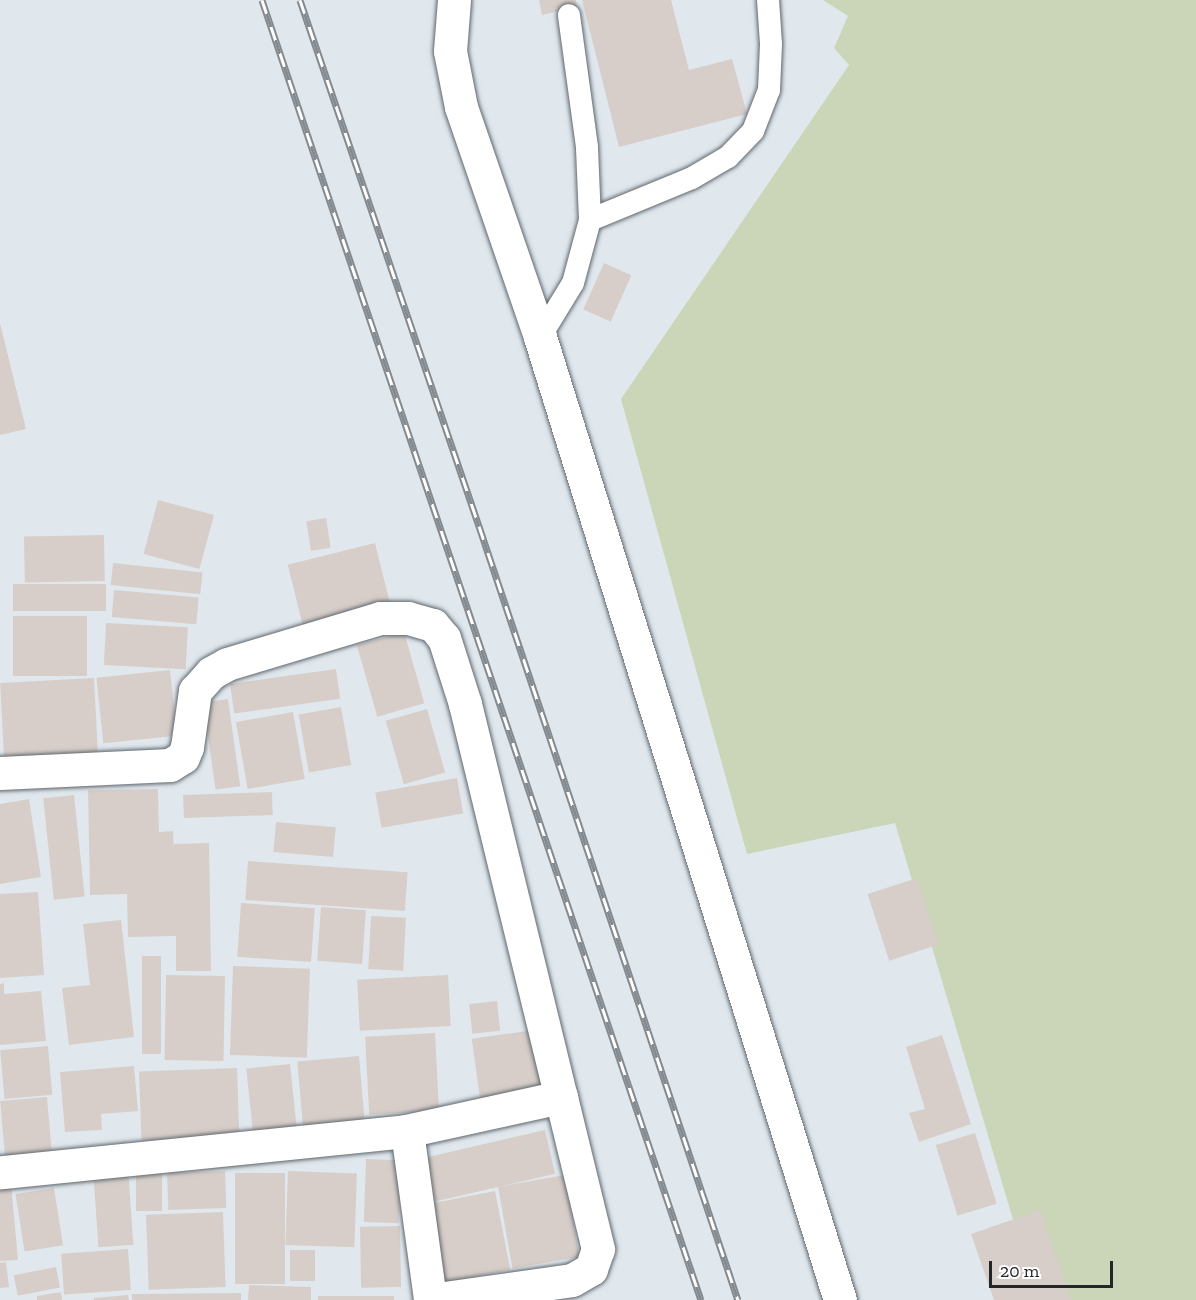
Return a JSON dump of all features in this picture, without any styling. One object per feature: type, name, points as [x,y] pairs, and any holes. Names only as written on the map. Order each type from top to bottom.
[{"type":"street","points":[[454,0],[450,51],[461,106],[540,337],[840,1300]]},
{"type":"street","points":[[0,772],[170,765],[183,757],[187,747],[195,691],[211,673],[227,664],[380,618],[408,618],[433,625],[444,638],[465,704],[598,1248],[591,1269],[572,1280],[430,1300],[407,1131]]},
{"type":"street","points":[[0,1172],[407,1131],[561,1097]]},
{"type":"lane","points":[[590,220],[692,178],[728,157],[753,131],[769,90],[771,44],[768,0]]},
{"type":"lane","points":[[540,337],[573,283],[590,220],[587,147],[569,15]]},
{"type":"green space","points":[[823,0],[1196,0],[1196,1300],[1037,1300],[895,823],[747,854],[621,399],[849,65],[834,48],[848,16]]},
{"type":"building","points":[[539,0],[576,0],[577,7],[542,15]]},
{"type":"building","points":[[582,0],[671,0],[689,70],[732,59],[747,114],[619,147]]},
{"type":"building","points":[[604,263],[631,275],[611,322],[583,310]]},
{"type":"building","points":[[0,323],[26,429],[0,435]]},
{"type":"building","points":[[158,500],[214,515],[200,569],[144,554]]},
{"type":"building","points":[[326,518],[331,548],[311,551],[306,521]]},
{"type":"building","points":[[104,535],[105,581],[25,582],[24,536]]},
{"type":"building","points":[[375,543],[391,606],[303,628],[288,565]]},
{"type":"building","points":[[113,563],[203,572],[200,594],[111,585]]},
{"type":"building","points":[[13,584],[106,584],[106,611],[13,611]]},
{"type":"building","points":[[114,590],[199,597],[196,624],[112,617]]},
{"type":"building","points":[[13,616],[87,616],[87,676],[13,676]]},
{"type":"building","points":[[106,623],[188,627],[186,669],[104,665]]},
{"type":"building","points":[[404,632],[424,703],[377,717],[357,646]]},
{"type":"building","points":[[336,669],[340,699],[234,714],[230,684]]},
{"type":"building","points":[[170,670],[177,736],[103,743],[96,678]]},
{"type":"building","points":[[94,678],[98,756],[4,761],[0,683]]},
{"type":"building","points":[[228,699],[240,786],[215,790],[203,702]]},
{"type":"building","points":[[341,707],[351,765],[309,773],[299,714]]},
{"type":"building","points":[[427,709],[445,772],[404,784],[386,721]]},
{"type":"building","points":[[293,712],[305,779],[248,789],[236,722]]},
{"type":"building","points":[[457,778],[463,813],[382,828],[375,792]]},
{"type":"building","points":[[158,789],[159,832],[173,831],[174,850],[174,844],[209,843],[211,971],[176,971],[176,936],[128,937],[127,894],[90,895],[88,790]]},
{"type":"building","points":[[272,792],[273,815],[184,818],[183,795]]},
{"type":"building","points":[[74,795],[85,896],[54,900],[43,798]]},
{"type":"building","points":[[29,799],[41,877],[0,884],[0,804]]},
{"type":"building","points":[[276,822],[336,827],[333,857],[273,852]]},
{"type":"building","points":[[248,861],[408,872],[405,911],[245,900]]},
{"type":"building","points":[[917,878],[939,945],[889,961],[868,894]]},
{"type":"building","points":[[38,892],[44,975],[0,978],[0,894]]},
{"type":"building","points":[[241,903],[315,908],[311,962],[237,957]]},
{"type":"building","points":[[321,907],[366,910],[362,964],[317,961]]},
{"type":"building","points":[[371,916],[406,918],[403,971],[368,969]]},
{"type":"building","points":[[121,920],[134,1037],[69,1045],[62,988],[90,985],[83,924]]},
{"type":"building","points":[[142,956],[161,956],[161,1054],[142,1054]]},
{"type":"building","points":[[233,966],[310,969],[307,1058],[230,1055]]},
{"type":"building","points":[[166,975],[225,976],[224,1061],[165,1060]]},
{"type":"building","points":[[448,975],[451,1026],[360,1031],[357,980]]},
{"type":"building","points":[[4,983],[4,994],[41,991],[46,1041],[0,1045],[0,984]]},
{"type":"building","points":[[497,1001],[500,1031],[472,1034],[469,1004]]},
{"type":"building","points":[[541,1029],[551,1099],[482,1109],[472,1039]]},
{"type":"building","points":[[435,1033],[439,1111],[369,1115],[365,1037]]},
{"type":"building","points":[[942,1035],[971,1124],[919,1142],[909,1113],[925,1109],[906,1047]]},
{"type":"building","points":[[48,1046],[52,1095],[4,1099],[0,1050]]},
{"type":"building","points":[[359,1056],[366,1131],[304,1136],[297,1061]]},
{"type":"building","points":[[290,1064],[297,1132],[253,1136],[246,1069]]},
{"type":"building","points":[[134,1066],[138,1111],[101,1114],[102,1130],[65,1132],[60,1072]]},
{"type":"building","points":[[237,1068],[239,1137],[141,1140],[139,1071]]},
{"type":"building","points":[[47,1097],[52,1154],[5,1158],[0,1101]]},
{"type":"building","points":[[545,1130],[555,1174],[426,1204],[415,1160]]},
{"type":"building","points":[[975,1133],[997,1204],[957,1216],[936,1145]]},
{"type":"building","points":[[366,1159],[401,1160],[399,1223],[364,1222]]},
{"type":"building","points":[[128,1168],[133,1245],[98,1247],[93,1170]]},
{"type":"building","points":[[136,1171],[162,1171],[162,1211],[136,1211]]},
{"type":"building","points":[[225,1171],[226,1208],[168,1210],[167,1173]]},
{"type":"building","points":[[288,1171],[357,1173],[354,1247],[285,1245]]},
{"type":"building","points":[[235,1173],[285,1173],[285,1284],[235,1284]]},
{"type":"building","points":[[565,1175],[579,1257],[512,1269],[498,1187]]},
{"type":"building","points":[[11,1183],[18,1260],[0,1261],[0,1184]]},
{"type":"building","points":[[54,1188],[63,1245],[25,1251],[15,1194]]},
{"type":"building","points":[[495,1191],[510,1270],[436,1284],[420,1206]]},
{"type":"building","points":[[1040,1210],[1071,1300],[994,1300],[971,1234]]},
{"type":"building","points":[[223,1212],[226,1287],[149,1290],[146,1215]]},
{"type":"building","points":[[400,1226],[401,1287],[361,1288],[360,1227]]},
{"type":"building","points":[[128,1249],[131,1290],[64,1295],[61,1254]]},
{"type":"building","points":[[290,1250],[315,1250],[315,1281],[290,1281]]},
{"type":"building","points":[[6,1262],[9,1287],[0,1288],[0,1263]]},
{"type":"building","points":[[56,1267],[60,1288],[18,1296],[14,1275]]},
{"type":"building","points":[[249,1285],[311,1287],[311,1300],[248,1300]]},
{"type":"building","points":[[61,1292],[62,1300],[37,1300],[37,1296]]},
{"type":"building","points":[[241,1293],[241,1300],[132,1300],[132,1294]]},
{"type":"building","points":[[128,1295],[129,1300],[94,1300],[94,1298]]},
{"type":"building","points":[[318,1296],[394,1296],[394,1300],[318,1300]]},
{"type":"railway","points":[[262,0],[701,1300]]},
{"type":"railway","points":[[300,0],[738,1300]]}]
